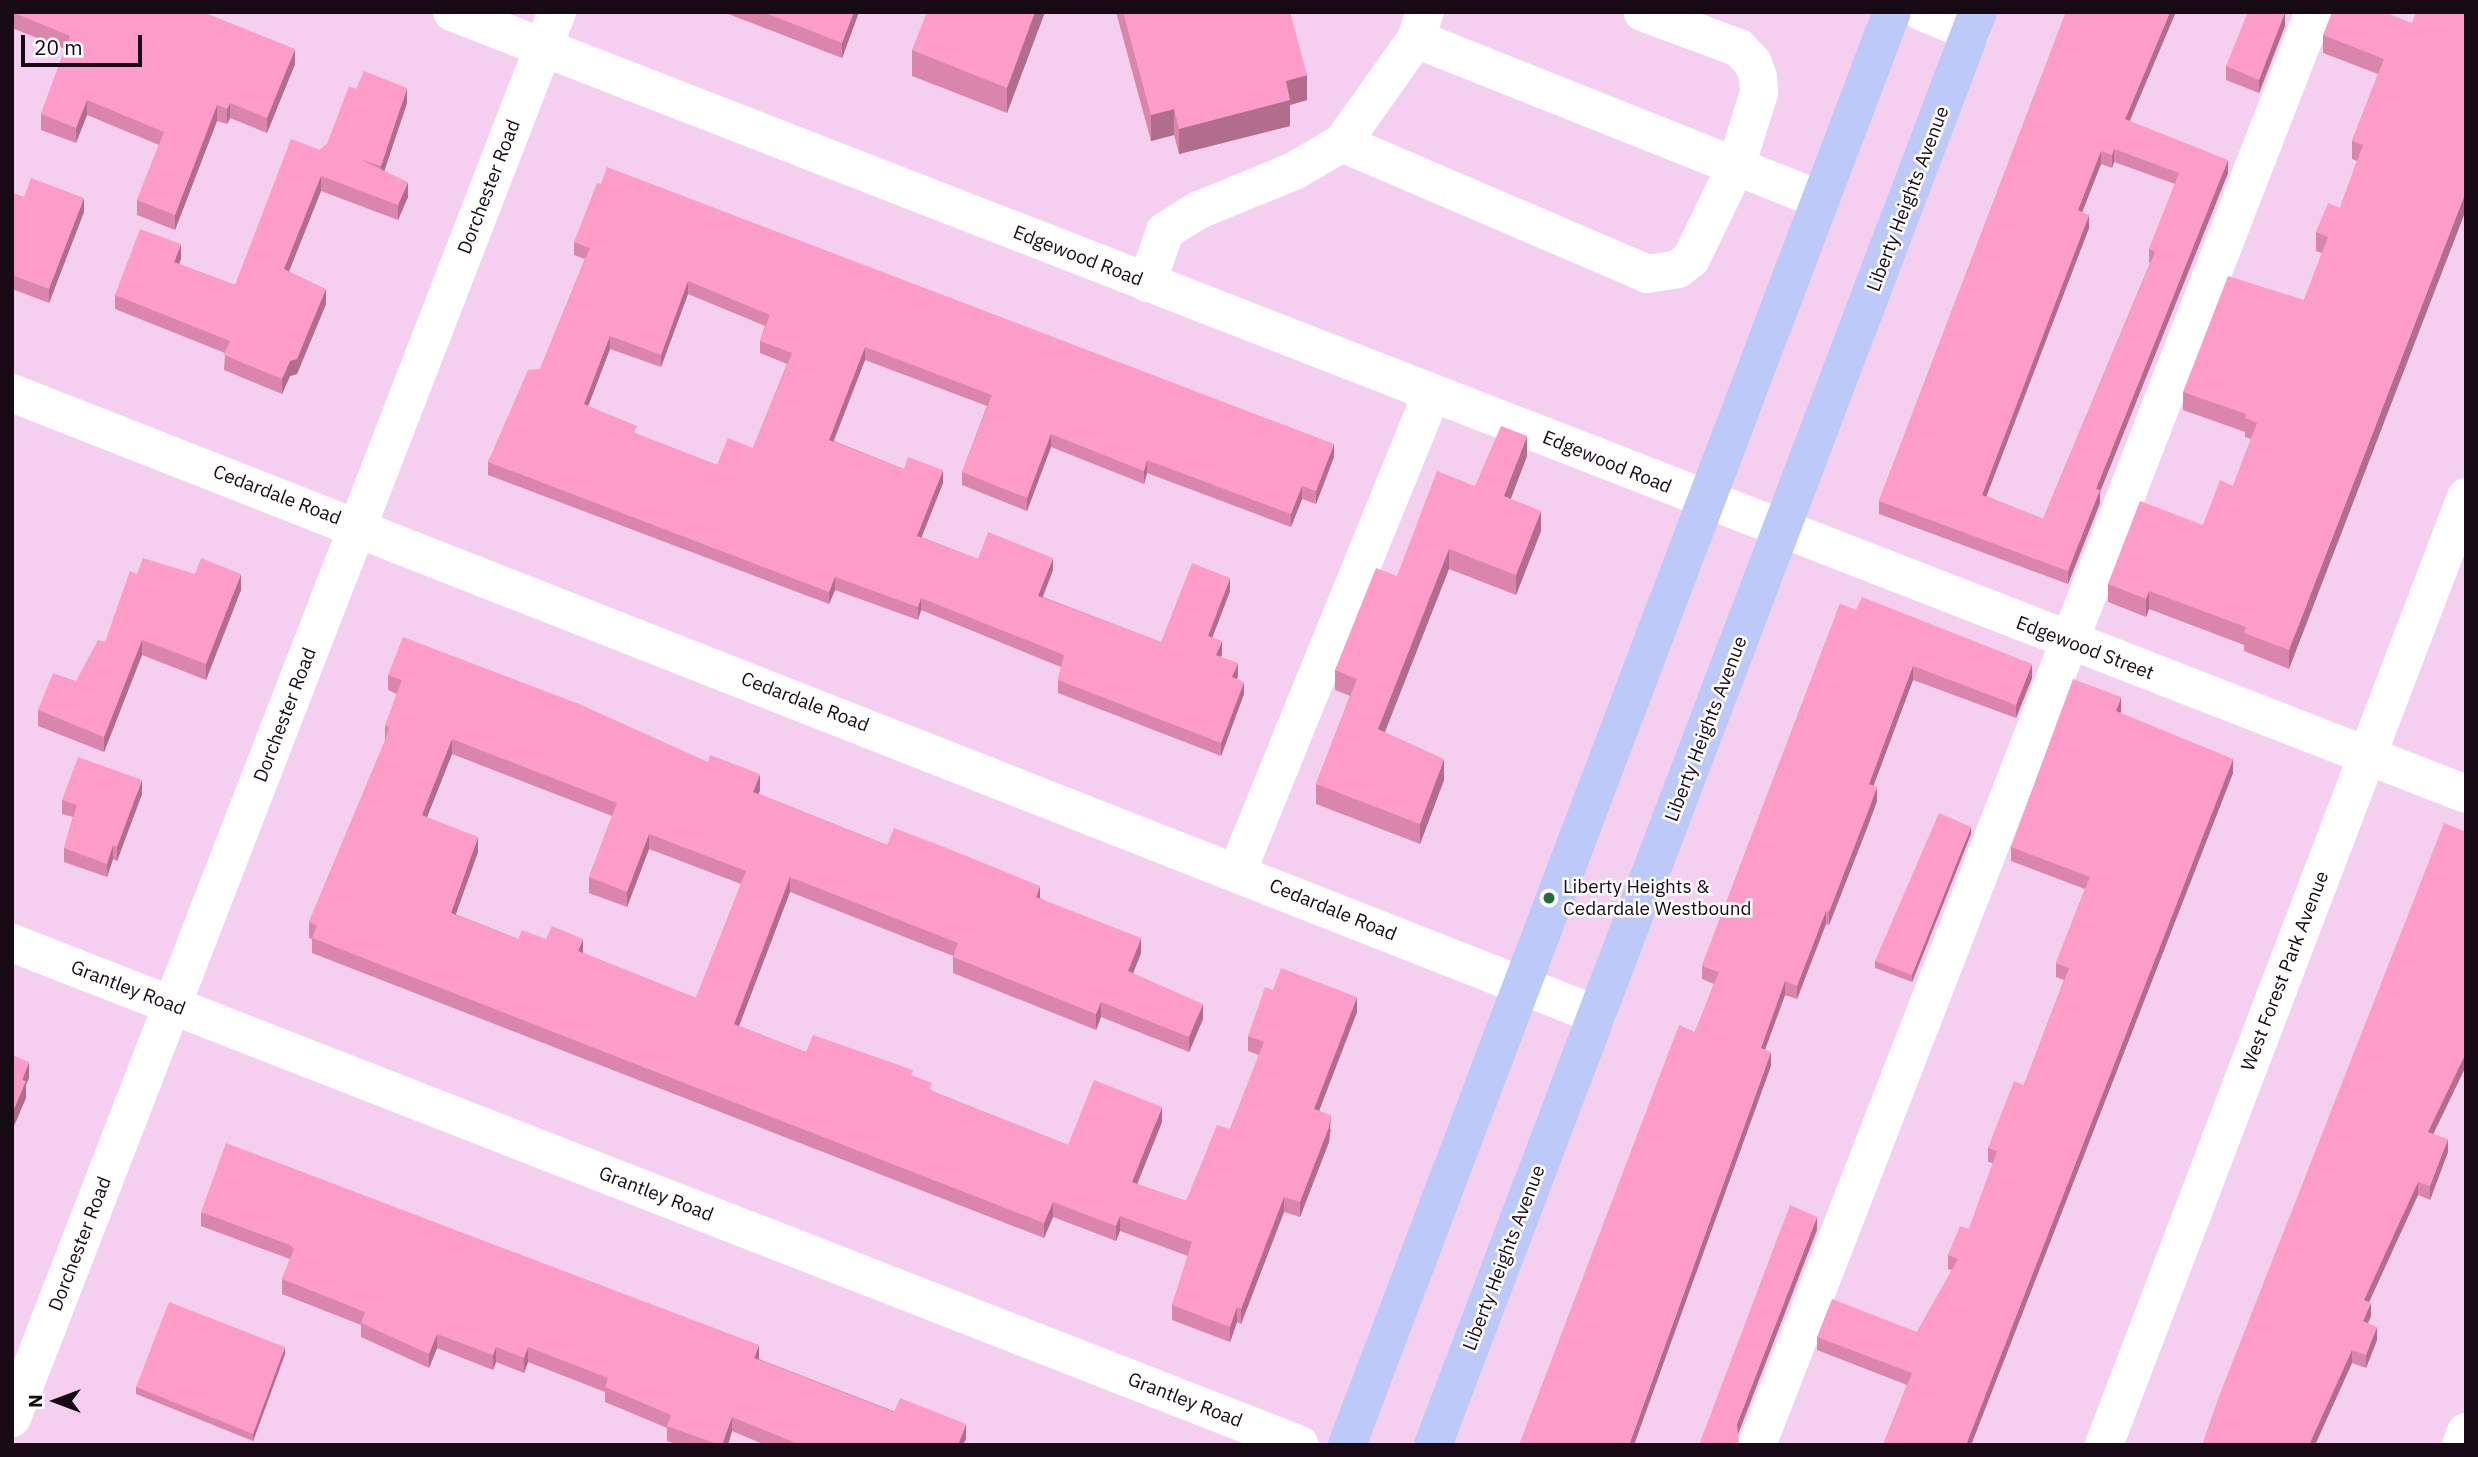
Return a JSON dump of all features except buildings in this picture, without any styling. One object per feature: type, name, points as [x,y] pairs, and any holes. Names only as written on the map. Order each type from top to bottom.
[{"type":"main road","points":[[1347,1445],[1892,12]]},
{"type":"main road","name":"Liberty Heights Avenue","points":[[1433,1445],[1975,22]]},
{"type":"street","name":"Edgewood Road","points":[[452,12],[1704,501]]},
{"type":"street","name":"Dorchester Road","points":[[12,1418],[557,12]]},
{"type":"street","points":[[1342,143],[1647,274],[1678,269],[1691,259],[1736,166],[1759,93],[1753,63],[1739,48],[1642,12]]},
{"type":"street","points":[[1922,12],[1975,22]]},
{"type":"street","points":[[1757,1445],[2072,643],[2314,12]]},
{"type":"street","points":[[1147,283],[1165,231],[1199,209],[1294,171],[1342,143],[1420,26],[1736,166],[1820,200]]},
{"type":"street","name":"Cedardale Road","points":[[12,393],[358,526],[1597,1015]]},
{"type":"street","points":[[1237,872],[1432,393]]},
{"type":"street","name":"West Forest Park Avenue","points":[[2104,1445],[2466,497]]},
{"type":"street","name":"Edgewood Street","points":[[1704,501],[2466,794]]},
{"type":"street","name":"Grantley Road","points":[[12,943],[1300,1445]]},
{"type":"street","points":[[2461,1445],[2466,1432]]},
{"type":"place","name":"Liberty Heights & Cedardale Westbound","points":[[1549,898]]}]
